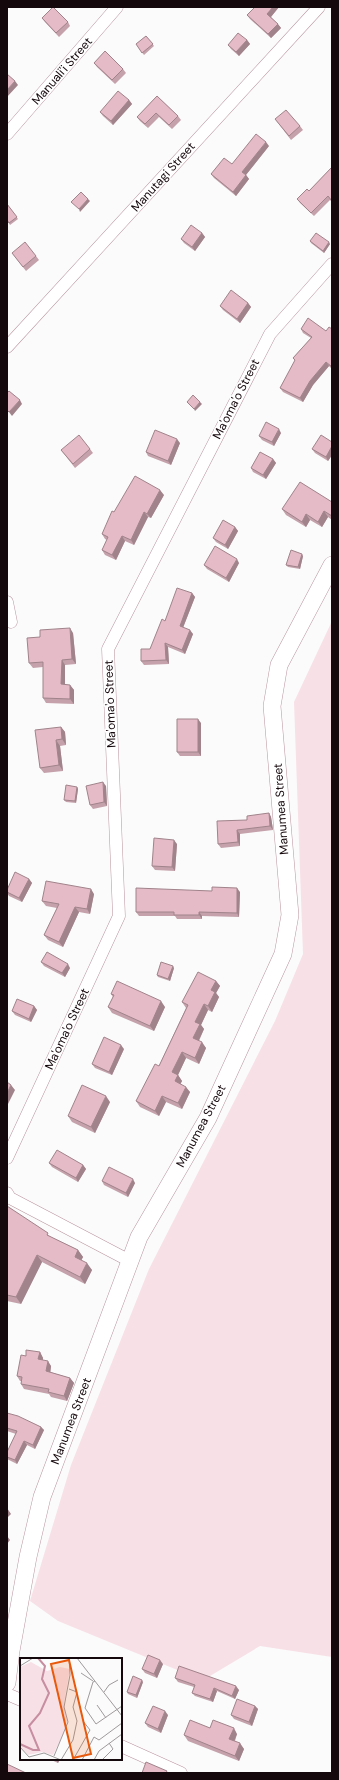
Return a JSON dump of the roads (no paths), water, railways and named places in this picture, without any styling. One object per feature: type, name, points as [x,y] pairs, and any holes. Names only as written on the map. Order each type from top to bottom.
[{"type":"main road","name":"Manumea Street","points":[[7,1683],[11,1651],[28,1557],[42,1496],[139,1237],[208,1118],[283,954],[290,915],[272,706],[279,665],[332,565]]},
{"type":"street","name":"Manuali'i Street","points":[[7,134],[117,7]]},
{"type":"street","name":"Manutagi Street","points":[[7,347],[318,7]]},
{"type":"street","name":"Ma'oma'o Street","points":[[7,1158],[119,916],[108,649],[270,334],[332,264]]},
{"type":"street","points":[[7,602],[11,622]]},
{"type":"street","points":[[7,1193],[10,1198],[130,1261]]},
{"type":"street","points":[[7,1694],[20,1700]]},
{"type":"street","points":[[122,1746],[180,1773]]}]
